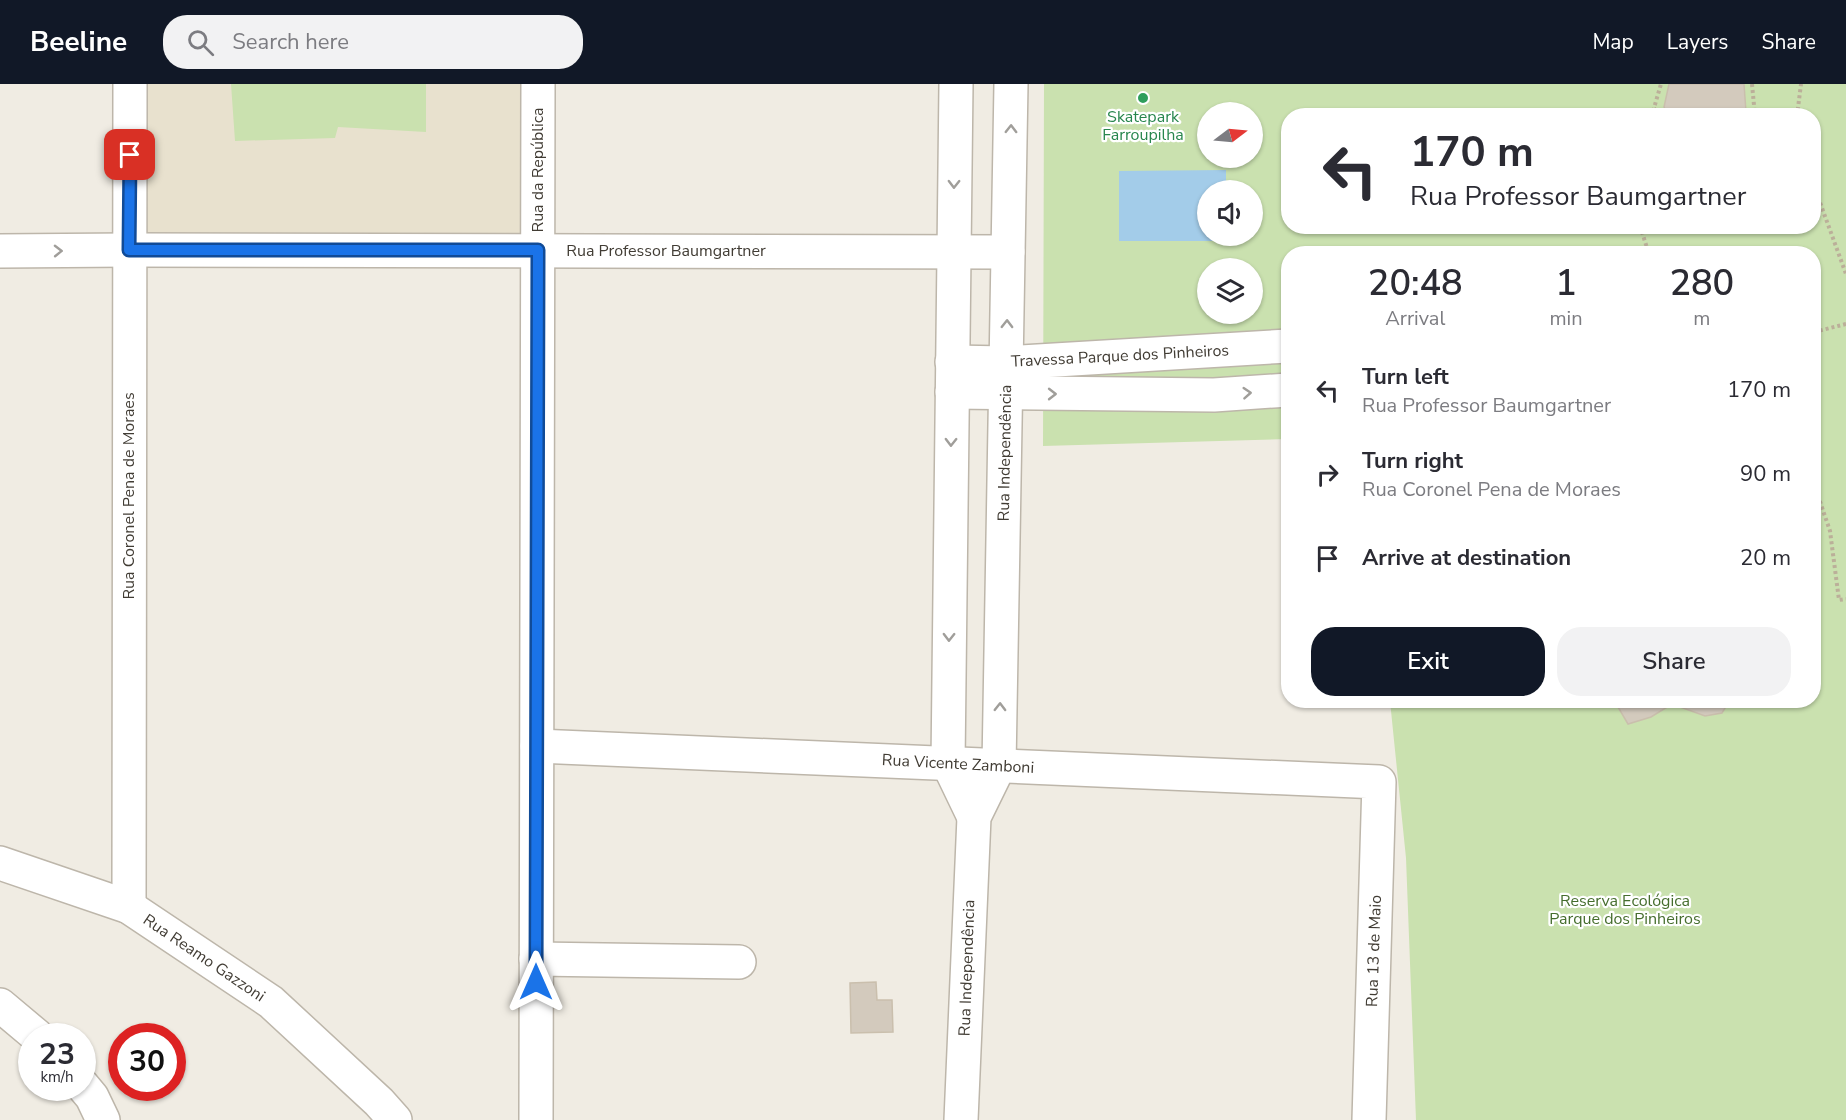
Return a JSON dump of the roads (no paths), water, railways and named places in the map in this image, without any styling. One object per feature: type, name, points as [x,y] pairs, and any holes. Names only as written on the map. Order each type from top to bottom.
[{"type":"street","name":"Rua Coronel Pena de Moraes","points":[[129,907],[130,84]]},
{"type":"street","name":"Rua da República","points":[[536,1120],[538,84]]},
{"type":"street","name":"Rua Independência","points":[[956,84],[948,763],[974,817]]},
{"type":"street","name":"Rua Independência","points":[[961,1120],[974,817],[999,766],[1011,84]]},
{"type":"street","name":"Rua Professor Baumgartner","points":[[0,252],[129,250],[1008,252]]},
{"type":"street","name":"Travessa Parque dos Pinheiros","points":[[1006,378],[1281,347]]},
{"type":"street","name":"Travessa Parque dos Pinheiros","points":[[952,377],[1006,378],[1214,395],[1281,390]]},
{"type":"street","points":[[950,574],[1002,575]]},
{"type":"street","name":"Rua Vicente Zamboni","points":[[537,746],[1379,782]]},
{"type":"street","name":"Rua 13 de Maio","points":[[1369,1120],[1379,782]]},
{"type":"street","name":"Rua Reamo Gazzoni","points":[[0,863],[129,907],[271,1002],[387,1111],[416,1120]]},
{"type":"street","points":[[536,959],[739,962]]},
{"type":"street","points":[[0,1005],[21,1023]]},
{"type":"street","points":[[94,1101],[103,1120]]},
{"type":"water","points":[[1226,170],[1226,180],[1197,180],[1197,241],[1119,241],[1119,171]]},
{"type":"place","name":"Skatepark Farroupilha","points":[[1143,98]]},
{"type":"park label","name":"Reserva Ecológica Parque dos Pinheiros","points":[[1625,910]]}]
